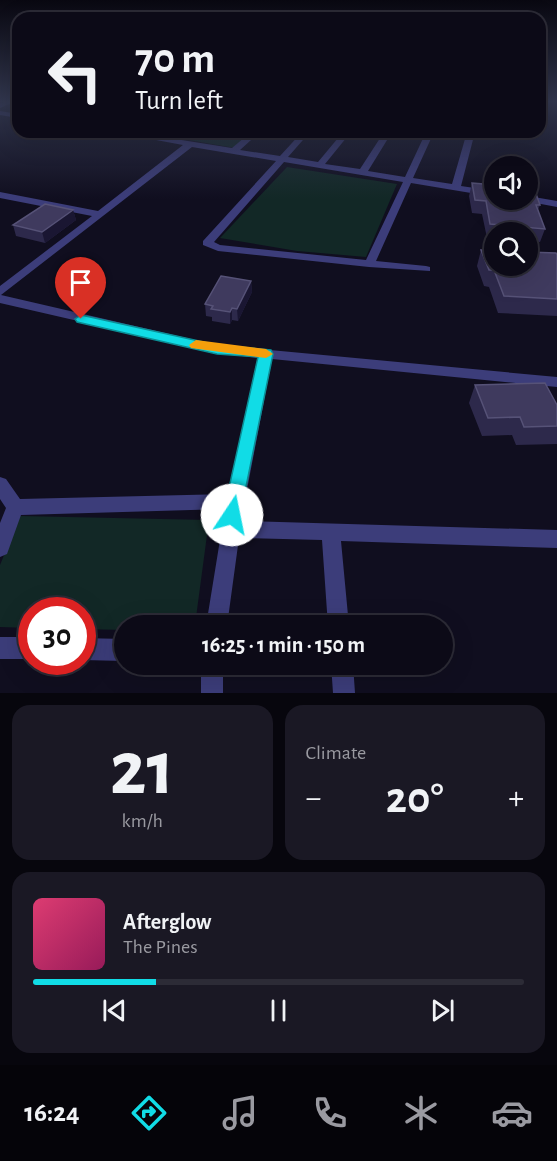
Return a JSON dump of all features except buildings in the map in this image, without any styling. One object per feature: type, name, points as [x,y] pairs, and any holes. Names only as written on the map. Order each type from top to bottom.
[{"type":"street","points":[[154,138],[484,192]]},
{"type":"street","points":[[233,152],[249,138]]},
{"type":"street","points":[[300,138],[207,243],[218,248],[426,269]]},
{"type":"street","points":[[319,166],[342,138]]},
{"type":"street","points":[[362,173],[384,138]]},
{"type":"street","points":[[369,264],[427,138]]},
{"type":"street","points":[[456,188],[469,138]]},
{"type":"street","points":[[0,292],[190,144]]},
{"type":"street","points":[[0,195],[99,214]]},
{"type":"street","points":[[538,201],[557,204]]},
{"type":"street","points":[[0,299],[217,349],[557,382]]},
{"type":"street","points":[[218,615],[235,501],[266,354]]},
{"type":"street","points":[[536,379],[547,397]]},
{"type":"street","points":[[0,484],[15,507]]},
{"type":"street","points":[[15,507],[235,501]]},
{"type":"street","points":[[0,548],[15,507]]},
{"type":"street","points":[[230,529],[557,539]]},
{"type":"street","points":[[331,532],[338,615]]},
{"type":"street","points":[[0,648],[18,648]]},
{"type":"street","points":[[96,649],[114,650]]},
{"type":"street","points":[[212,675],[212,693]]},
{"type":"street","points":[[343,675],[344,693]]},
{"type":"green space","points":[[185,138],[246,138],[235,148],[183,139]]},
{"type":"green space","points":[[287,167],[397,184],[366,257],[297,251],[220,238]]},
{"type":"green space","points":[[20,516],[209,520],[196,615],[114,615],[114,630],[96,629],[96,597],[18,597],[18,628],[0,627],[0,565]]},
{"type":"slow traffic","points":[[196,345],[266,354]]},
{"type":"route","points":[[81,319],[217,349],[266,354],[232,515]]}]
